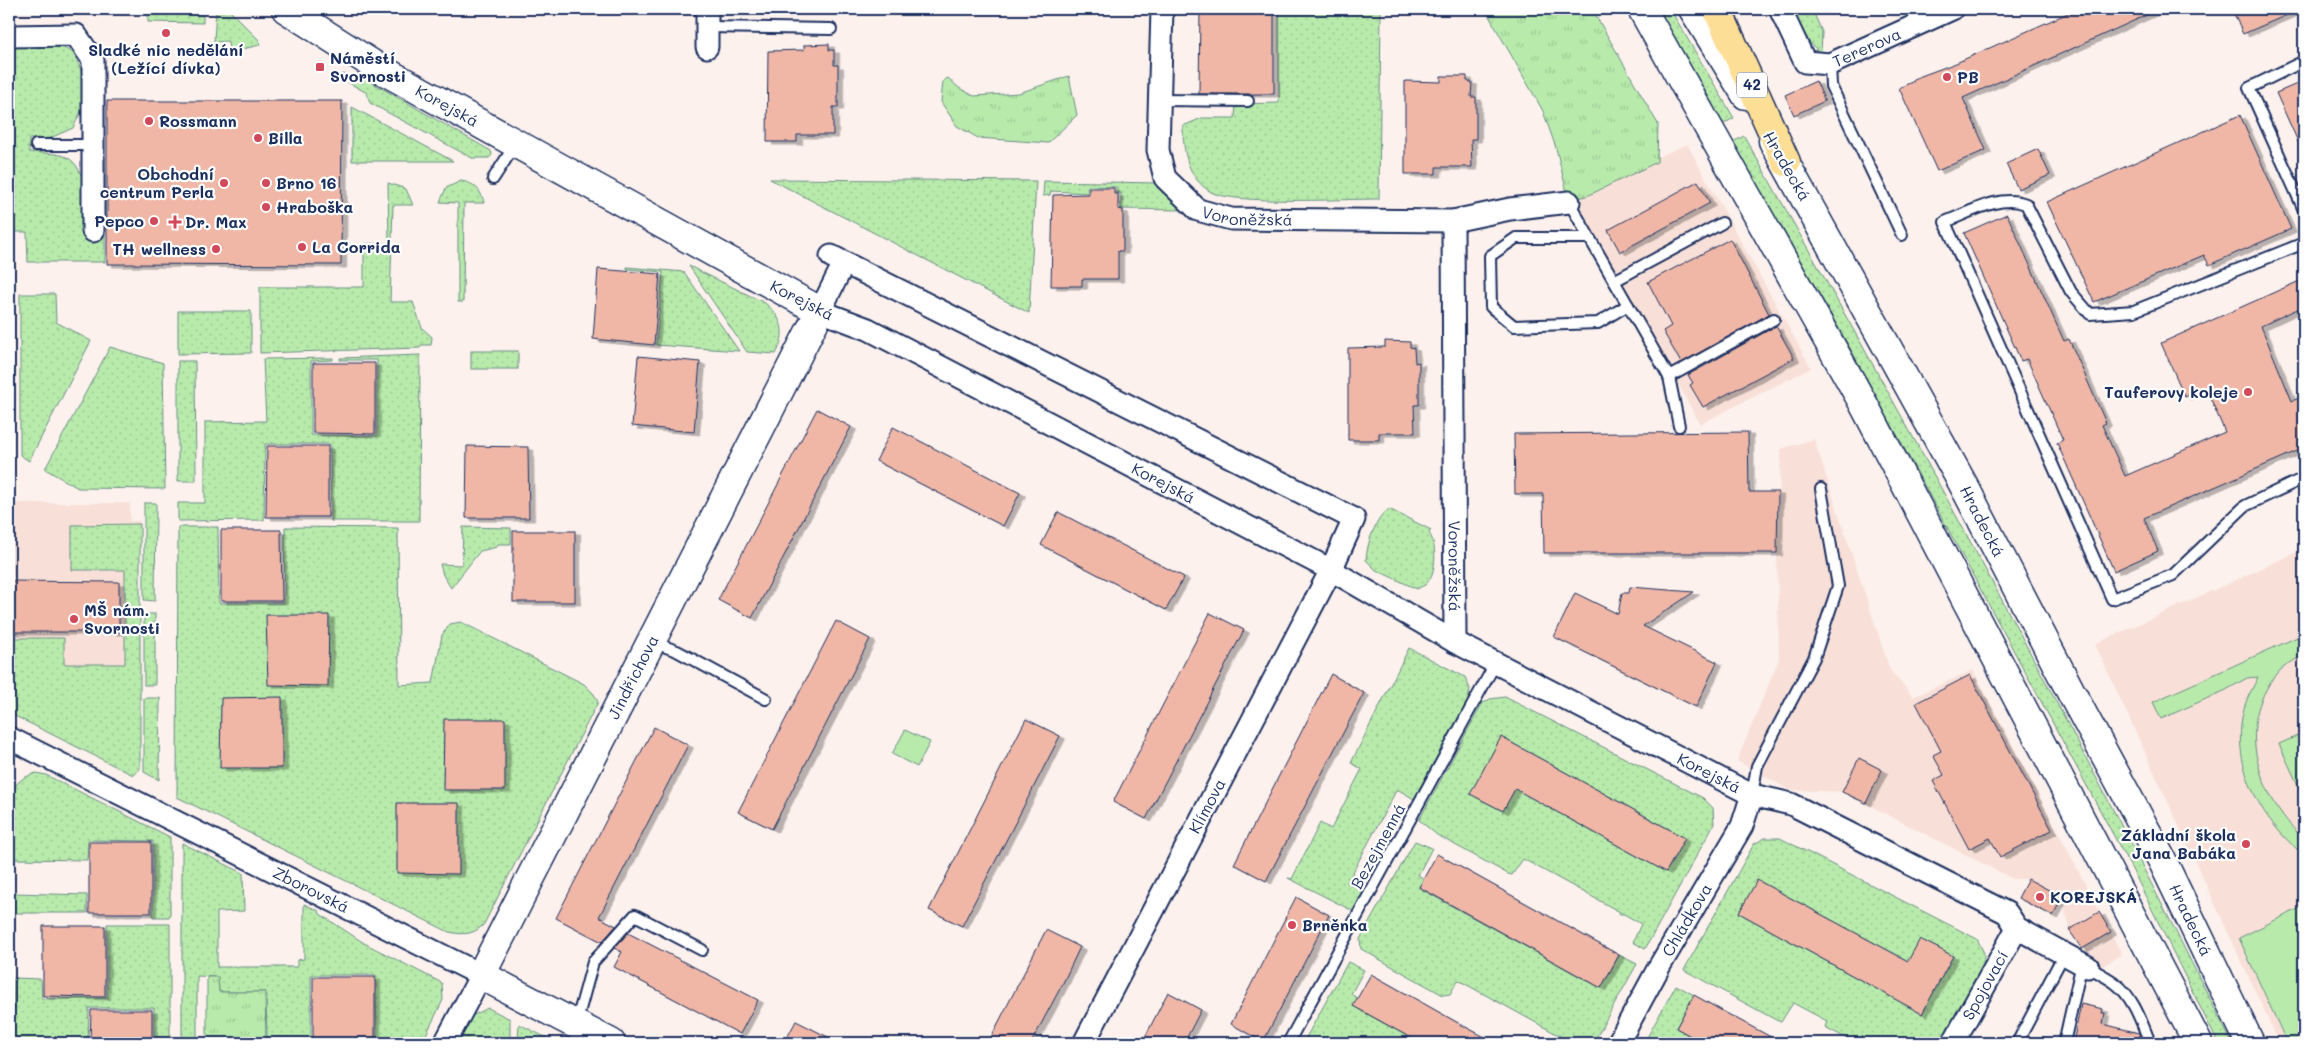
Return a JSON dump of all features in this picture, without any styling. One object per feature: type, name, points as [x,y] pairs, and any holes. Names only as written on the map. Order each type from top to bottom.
[{"type":"highway","name":"42","points":[[1717,9],[1786,162]]},
{"type":"main road","name":"Korejská","points":[[286,9],[378,67],[820,311]]},
{"type":"main road","points":[[1642,9],[1863,403],[2198,1043]]},
{"type":"main road","name":"Hradecká","points":[[1693,9],[1786,162],[1963,484],[2072,694],[2162,860],[2250,1043]]},
{"type":"main road","name":"Jindřichova","points":[[481,975],[820,311]]},
{"type":"main road","name":"Zborovská","points":[[481,975],[611,1043]]},
{"type":"street","name":"Voroněžská","points":[[1162,9],[1158,150],[1165,178],[1198,210],[1231,219],[1453,221],[1510,209],[1569,202]]},
{"type":"street","name":"Tererova","points":[[1780,9],[1805,62],[1830,64],[1952,9]]},
{"type":"street","points":[[9,36],[76,35],[92,60],[93,231]]},
{"type":"street","name":"Voroněžská","points":[[1453,221],[1455,642]]},
{"type":"street","points":[[820,311],[837,259],[1354,519],[1331,570]]},
{"type":"street","name":"Korejská","points":[[820,311],[868,329],[1331,570],[1455,642],[1752,794],[1791,804],[2007,913],[2017,928],[2078,961]]},
{"type":"street","name":"Klímova","points":[[1084,1043],[1331,570]]},
{"type":"street","name":"Zborovská","points":[[9,738],[481,975]]},
{"type":"street","name":"Chládkova","points":[[1618,1043],[1659,967],[1742,826],[1752,794]]},
{"type":"street","name":"Spojovací","points":[[1953,1043],[2017,928]]},
{"type":"street","name":"Jindřichova","points":[[445,1043],[481,975]]},
{"type":"lane","points":[[707,28],[831,29]]},
{"type":"lane","points":[[2304,61],[2249,88],[2304,210]]},
{"type":"lane","points":[[1830,64],[1831,86],[1902,235]]},
{"type":"lane","points":[[1160,100],[1248,101]]},
{"type":"lane","points":[[493,179],[515,144]]},
{"type":"lane","points":[[36,145],[91,145]]},
{"type":"lane","points":[[2304,243],[2134,311],[2090,314],[2071,292],[2026,204],[2014,200],[1999,201],[1945,222],[2112,599],[2173,575],[2246,506],[2304,478]]},
{"type":"lane","points":[[1569,202],[1669,378],[1679,426]]},
{"type":"lane","points":[[1614,281],[1722,223]]},
{"type":"lane","points":[[1588,238],[1516,238],[1490,256],[1491,307],[1514,326],[1598,323],[1628,305]]},
{"type":"lane","points":[[1669,378],[1774,319]]},
{"type":"lane","points":[[1752,794],[1757,766],[1814,658],[1838,586],[1821,489]]},
{"type":"lane","points":[[651,642],[677,651],[766,699]]},
{"type":"lane","name":"Bezejmenná","points":[[1288,1043],[1496,662]]},
{"type":"lane","points":[[576,1025],[593,962],[634,915],[702,950]]},
{"type":"lane","points":[[2017,1043],[2078,961]]},
{"type":"lane","points":[[2064,1043],[2078,961]]},
{"type":"lane","points":[[2078,961],[2116,984],[2126,995],[2141,1021],[2150,1043]]},
{"type":"shaded area","points":[[1687,144],[1811,368],[1700,424],[1573,195]]},
{"type":"shaded area","points":[[1814,439],[1890,670],[1913,697],[1973,670],[2122,954],[2101,967],[2090,957],[2070,930],[2062,897],[2028,879],[2013,879],[1843,792],[1789,790],[1737,761],[1779,659],[1777,553],[1781,449]]},
{"type":"shaded area","name":"MŠ nám. Svornosti","points":[[9,503],[130,503],[130,521],[140,521],[140,769],[133,775],[9,713]]},
{"type":"shaded area","name":"Základní škola Jana Babáka","points":[[2304,549],[2304,1043],[2279,1043],[2095,644]]},
{"type":"green space","points":[[148,9],[180,9],[203,16],[203,23],[148,22]]},
{"type":"green space","points":[[216,9],[228,9],[259,40],[260,45],[229,52],[228,41],[214,42]]},
{"type":"green space","points":[[1279,9],[1381,9],[1379,199],[1242,199],[1211,192],[1196,179],[1192,172],[1184,145],[1183,126],[1202,118],[1235,118],[1236,104],[1279,103]]},
{"type":"green space","points":[[1485,9],[1592,9],[1658,124],[1657,162],[1589,195],[1569,201],[1556,148],[1543,111]]},
{"type":"green space","points":[[1656,9],[1670,9],[1734,118],[1723,124]]},
{"type":"green space","points":[[1792,9],[1812,9],[1822,32],[1821,54],[1804,37]]},
{"type":"green space","points":[[9,41],[46,41],[73,52],[79,64],[86,90],[83,106],[73,128],[48,139],[29,139],[29,152],[61,155],[68,158],[78,169],[87,192],[101,158],[105,157],[105,262],[28,262],[27,232],[9,232]]},
{"type":"green space","points":[[342,74],[364,78],[491,151],[492,155],[489,158],[472,158],[370,103],[367,93],[340,78]]},
{"type":"green space","points":[[1069,76],[1077,115],[1048,143],[978,138],[957,126],[941,102],[943,81],[948,78],[959,88],[974,96],[1019,93]]},
{"type":"green space","points":[[352,107],[453,161],[352,161]]},
{"type":"green space","points":[[1744,136],[1933,473],[1994,586],[2115,814],[2232,1043],[2218,1043],[2135,875],[1850,348],[1733,142]]},
{"type":"green space","points":[[770,179],[1036,181],[1029,313]]},
{"type":"green space","points":[[461,181],[470,183],[477,188],[484,203],[464,203],[463,302],[458,302],[458,203],[440,202],[446,188]]},
{"type":"green space","points":[[1044,181],[1160,183],[1182,210],[1121,209],[1121,193],[1116,193],[1116,187],[1088,186],[1087,193],[1051,191],[1050,195],[1043,196]]},
{"type":"green space","points":[[388,183],[406,189],[413,205],[393,205],[390,302],[413,302],[422,328],[432,337],[431,345],[421,345],[420,348],[260,353],[260,287],[364,287],[364,244],[389,243]]},
{"type":"green space","points":[[689,266],[765,303],[776,314],[782,333],[776,354],[747,352]]},
{"type":"green space","points":[[627,267],[684,272],[739,351],[656,345],[663,272],[627,269]]},
{"type":"green space","points":[[20,294],[55,294],[56,322],[91,341],[29,461],[20,455]]},
{"type":"green space","points":[[178,311],[251,311],[251,353],[178,354]]},
{"type":"green space","points":[[110,347],[163,363],[165,489],[78,488],[45,469]]},
{"type":"green space","points":[[471,351],[518,351],[518,369],[471,369]]},
{"type":"green space","points":[[420,355],[419,521],[331,521],[330,444],[265,444],[264,520],[178,521],[178,503],[205,503],[205,422],[266,421],[263,359],[333,358],[333,360],[311,361],[311,435],[377,436],[377,360],[340,360],[340,358]]},
{"type":"green space","points":[[178,361],[195,361],[196,481],[178,481]]},
{"type":"green space","points":[[144,503],[156,503],[155,601],[144,600]]},
{"type":"green space","points":[[1389,509],[1431,530],[1429,533],[1435,551],[1433,572],[1426,584],[1417,589],[1376,570],[1366,560],[1368,546],[1376,525]]},
{"type":"green space","points":[[140,524],[140,769],[133,775],[9,713],[9,638],[64,638],[64,664],[125,664],[125,570],[72,570],[72,525]]},
{"type":"green space","points":[[178,527],[218,527],[219,603],[284,603],[285,527],[398,528],[399,685],[433,683],[442,635],[450,624],[461,622],[584,684],[594,694],[598,702],[484,924],[480,928],[468,933],[449,932],[177,797]]},
{"type":"green space","points":[[463,527],[511,528],[511,544],[498,544],[497,547],[480,551],[451,588],[443,575],[440,564],[462,565]]},
{"type":"green space","points":[[144,614],[155,614],[155,685],[144,685]]},
{"type":"green space","points":[[2304,634],[2304,654],[2282,668],[2273,677],[2266,690],[2258,710],[2255,750],[2267,789],[2278,808],[2304,839],[2304,855],[2274,825],[2252,788],[2245,768],[2241,748],[2241,726],[2246,701],[2258,677],[2247,678],[2226,690],[2161,719],[2153,702]]},
{"type":"green space","points":[[1409,648],[1465,677],[1470,689],[1468,701],[1414,799],[1397,789],[1347,883],[1364,891],[1353,911],[1288,878],[1292,879],[1320,823],[1331,829],[1362,769],[1351,763]]},
{"type":"green space","points":[[1505,697],[1703,798],[1713,808],[1714,824],[1645,949],[1633,942],[1641,924],[1624,914],[1619,914],[1620,912],[1523,859],[1512,875],[1508,874],[1437,835],[1419,820],[1482,704],[1490,699]]},
{"type":"green space","points":[[144,698],[160,698],[159,780],[144,772]]},
{"type":"green space","points":[[905,730],[930,742],[917,767],[892,754]]},
{"type":"green space","points":[[2304,733],[2304,798],[2279,744]]},
{"type":"green space","points":[[36,773],[46,775],[170,837],[170,917],[153,917],[153,841],[88,840],[87,860],[14,859],[12,800],[14,791],[20,781]]},
{"type":"green space","points":[[1765,838],[1780,838],[1977,939],[1984,953],[1984,967],[1942,1043],[1855,1043],[1825,1027],[1827,1021],[1793,1003],[1781,1022],[1684,970],[1754,844]]},
{"type":"green space","points":[[1415,841],[1432,848],[1418,875],[1424,879],[1419,888],[1601,988],[1619,955],[1637,964],[1593,1043],[1573,1043],[1458,980],[1450,994],[1443,995],[1361,949],[1360,939]]},
{"type":"green space","points":[[182,843],[243,873],[244,911],[217,912],[217,967],[297,967],[297,960],[304,959],[304,904],[319,911],[320,914],[364,943],[442,983],[443,1000],[422,1043],[377,1043],[376,975],[311,975],[311,1043],[274,1043],[267,1039],[266,992],[219,992],[218,977],[197,976],[197,1043],[182,1043]]},
{"type":"green space","points":[[13,893],[87,895],[87,913],[13,913]]},
{"type":"green space","points":[[2304,906],[2304,1043],[2287,1043],[2239,938]]},
{"type":"green space","points":[[107,924],[170,924],[170,1043],[154,1043],[154,1008],[89,1008],[88,1043],[13,1043],[14,978],[41,979],[42,999],[107,998]]},
{"type":"green space","points":[[1348,962],[1364,970],[1351,994],[1357,998],[1353,1006],[1420,1043],[1303,1043]]},
{"type":"green space","points":[[207,977],[218,977],[219,992],[265,992],[266,1043],[207,1043]]},
{"type":"green space","points":[[1676,985],[1694,995],[1676,1028],[1703,1043],[1644,1043]]},
{"type":"green space","points":[[488,1008],[510,1019],[510,1043],[456,1043],[472,1016]]},
{"type":"green space","points":[[519,1024],[557,1043],[518,1043]]},
{"type":"building","points":[[1200,9],[1274,9],[1274,94],[1199,94]]},
{"type":"building","points":[[2077,9],[2160,9],[1963,98],[1986,150],[1937,171],[1899,88],[1914,81],[1913,79],[1956,63]]},
{"type":"building","points":[[2232,9],[2301,9],[2243,34]]},
{"type":"building","points":[[829,44],[829,50],[834,50],[834,65],[838,65],[838,107],[833,107],[833,135],[797,135],[797,142],[767,142],[768,51],[804,50],[804,45]]},
{"type":"building","points":[[1441,76],[1467,76],[1467,81],[1472,82],[1471,97],[1476,97],[1476,139],[1471,139],[1472,167],[1436,167],[1436,174],[1405,174],[1405,81],[1441,82]]},
{"type":"building","points":[[1816,81],[1825,101],[1794,115],[1785,95]]},
{"type":"building","points":[[2304,81],[2304,155],[2276,93]]},
{"type":"building","name":"Obchodní centrum Perla","points":[[107,101],[342,101],[341,265],[107,264]]},
{"type":"building","points":[[2240,115],[2291,229],[2209,265],[2204,255],[2094,302],[2047,202]]},
{"type":"building","points":[[2038,149],[2050,175],[2018,189],[2006,164]]},
{"type":"building","points":[[1698,181],[1710,203],[1620,252],[1608,230]]},
{"type":"building","points":[[1089,188],[1114,188],[1114,194],[1118,194],[1118,209],[1123,210],[1123,251],[1118,251],[1118,279],[1082,279],[1082,286],[1051,286],[1053,195],[1089,194]]},
{"type":"building","name":"Tauferovy koleje","points":[[2007,214],[2064,341],[2069,339],[2106,423],[2102,425],[2125,476],[2225,432],[2206,388],[2185,397],[2161,343],[2304,279],[2304,306],[2261,326],[2292,401],[2304,396],[2304,448],[2144,518],[2158,551],[2114,571],[2057,443],[2063,440],[2027,359],[2021,361],[1964,233]]},
{"type":"building","points":[[1730,239],[1769,314],[1681,363],[1663,331],[1671,326],[1648,282]]},
{"type":"building","points":[[598,269],[660,274],[654,345],[593,339]]},
{"type":"building","points":[[1776,326],[1794,358],[1703,407],[1690,385],[1693,383],[1688,375]]},
{"type":"building","points":[[1385,341],[1410,342],[1410,347],[1414,348],[1415,363],[1419,362],[1419,405],[1414,405],[1415,433],[1379,433],[1379,440],[1348,440],[1348,348],[1385,347]]},
{"type":"building","points":[[638,356],[700,362],[694,432],[632,426]]},
{"type":"building","points":[[313,363],[375,363],[375,434],[313,433]]},
{"type":"building","points":[[817,409],[851,427],[752,618],[718,600]]},
{"type":"building","points":[[893,427],[1020,493],[1003,526],[876,461]]},
{"type":"building","points":[[1748,432],[1749,492],[1778,492],[1777,553],[1544,553],[1543,494],[1515,494],[1514,434]]},
{"type":"building","points":[[267,446],[328,446],[328,517],[266,517]]},
{"type":"building","points":[[467,446],[528,447],[529,518],[466,518]]},
{"type":"building","points":[[1058,512],[1184,577],[1166,610],[1041,545]]},
{"type":"building","points":[[221,530],[281,530],[282,601],[221,601]]},
{"type":"building","points":[[513,531],[575,531],[575,602],[513,602]]},
{"type":"building","points":[[9,581],[119,582],[119,632],[9,632]]},
{"type":"building","points":[[1630,587],[1694,592],[1643,626],[1717,662],[1696,707],[1554,637],[1575,593],[1618,614],[1622,593],[1629,593]]},
{"type":"building","points":[[1210,613],[1244,630],[1146,819],[1113,802]]},
{"type":"building","points":[[266,615],[329,615],[328,686],[268,685]]},
{"type":"building","points":[[836,621],[870,639],[772,829],[738,812]]},
{"type":"building","points":[[1331,674],[1364,693],[1266,881],[1234,864]]},
{"type":"building","points":[[1970,675],[2052,830],[2000,857],[1990,838],[1969,849],[1933,781],[1944,775],[1933,755],[1941,751],[1916,703]]},
{"type":"building","points":[[282,697],[282,768],[220,768],[221,698]]},
{"type":"building","points":[[444,719],[505,719],[505,790],[443,790]]},
{"type":"building","points":[[1026,719],[1060,736],[962,926],[929,910]]},
{"type":"building","points":[[654,727],[688,745],[599,917],[616,926],[602,942],[556,918]]},
{"type":"building","points":[[1501,737],[1685,838],[1666,872],[1515,789],[1503,811],[1470,794]]},
{"type":"building","points":[[1859,758],[1882,770],[1866,803],[1842,792]]},
{"type":"building","points":[[397,803],[459,803],[459,874],[397,873]]},
{"type":"building","points":[[89,842],[151,842],[151,913],[89,913]]},
{"type":"building","points":[[1437,854],[1619,955],[1601,988],[1419,887]]},
{"type":"building","name":"KOREJSKÁ","points":[[2028,879],[2062,897],[2053,916],[2018,898]]},
{"type":"building","points":[[1757,880],[1908,961],[1920,939],[1953,956],[1922,1014],[1739,913]]},
{"type":"building","points":[[1296,897],[1329,915],[1263,1042],[1231,1024]]},
{"type":"building","points":[[2099,912],[2111,932],[2082,949],[2069,930]]},
{"type":"building","points":[[43,926],[105,926],[105,997],[43,996]]},
{"type":"building","points":[[1046,930],[1080,947],[1063,983],[1031,1043],[988,1043]]},
{"type":"building","points":[[628,933],[758,1000],[740,1034],[614,967],[622,952],[614,948]]},
{"type":"building","points":[[1371,974],[1496,1043],[1420,1043],[1353,1006]]},
{"type":"building","points":[[313,977],[375,977],[375,1043],[313,1043]]},
{"type":"building","points":[[1168,992],[1201,1010],[1184,1043],[1142,1043]]},
{"type":"building","points":[[1694,995],[1782,1043],[1703,1043],[1676,1028]]},
{"type":"building","points":[[2081,1004],[2103,1009],[2102,1013],[2105,1013],[2103,1024],[2139,1033],[2143,1043],[2073,1043]]},
{"type":"building","points":[[91,1010],[152,1010],[152,1043],[90,1043]]},
{"type":"building","points":[[796,1021],[840,1043],[784,1043]]},
{"type":"place","name":"Sladké nic nedělání (Ležící dívka)","points":[[166,33]]},
{"type":"place","name":"Náměstí Svornosti","points":[[320,67]]},
{"type":"place","name":"PB","points":[[1947,77]]},
{"type":"place","name":"Rossmann","points":[[149,121]]},
{"type":"place","name":"Billa","points":[[258,138]]},
{"type":"place","name":"Obchodní centrum Perla","points":[[224,183]]},
{"type":"place","name":"Brno 16","points":[[266,183]]},
{"type":"place","name":"Hraboška","points":[[266,207]]},
{"type":"place","name":"Pepco","points":[[154,221]]},
{"type":"place","name":"Dr. Max","points":[[175,222]]},
{"type":"place","name":"La Corrida","points":[[302,247]]},
{"type":"place","name":"TH wellness","points":[[216,249]]},
{"type":"place","name":"Tauferovy koleje","points":[[2248,392]]},
{"type":"place","name":"MŠ nám. Svornosti","points":[[74,619]]},
{"type":"place","name":"Základní škola Jana Babáka","points":[[2246,844]]},
{"type":"place","name":"KOREJSKÁ","points":[[2040,897]]},
{"type":"place","name":"Brněnka","points":[[1292,925]]}]
